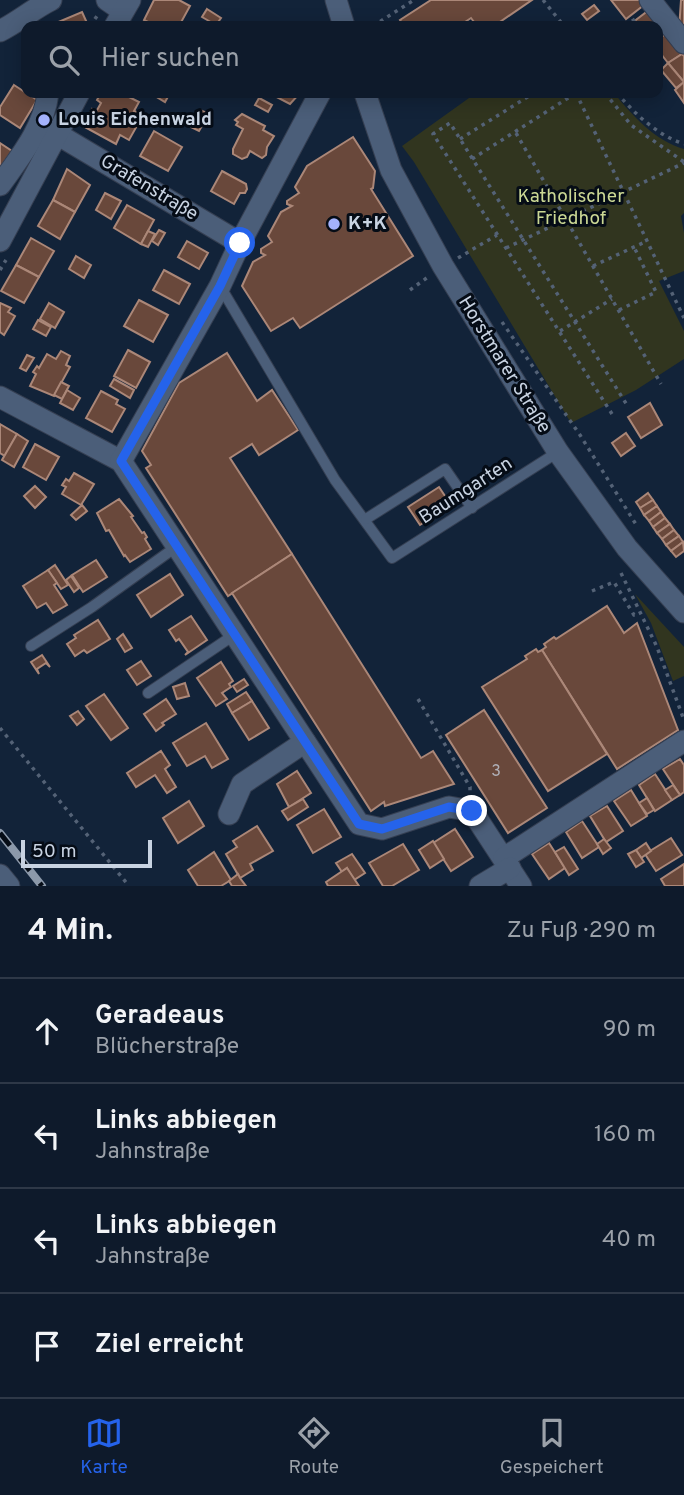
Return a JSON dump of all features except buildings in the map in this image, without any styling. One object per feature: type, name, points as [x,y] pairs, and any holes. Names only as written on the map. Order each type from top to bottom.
[{"type":"street","points":[[22,21],[31,11],[51,0]]},
{"type":"street","points":[[336,0],[342,21]]},
{"type":"street","points":[[660,5],[684,43]]},
{"type":"street","points":[[0,185],[28,144],[46,109],[47,98]]},
{"type":"street","points":[[0,241],[76,98]]},
{"type":"street","points":[[121,461],[220,286],[317,98]]},
{"type":"street","name":"Horstmarer Straße","points":[[367,98],[391,170],[443,266],[558,452],[627,548],[684,612]]},
{"type":"street","name":"Grafenstraße","points":[[57,134],[240,243]]},
{"type":"street","points":[[0,397],[121,461],[359,824],[382,829],[449,807],[472,811],[512,871]]},
{"type":"street","points":[[481,886],[512,871],[684,741]]},
{"type":"street","points":[[229,814],[242,784],[305,742]]},
{"type":"street","points":[[0,875],[9,886]]},
{"type":"lane","points":[[220,286],[335,480],[366,519],[445,469],[472,508]]},
{"type":"lane","name":"Baumgarten","points":[[366,519],[392,558],[558,452]]},
{"type":"lane","points":[[30,646],[92,607],[176,547]]},
{"type":"lane","points":[[148,693],[234,635]]},
{"type":"path","points":[[381,21],[414,0]]},
{"type":"path","points":[[543,0],[560,21]]},
{"type":"path","points":[[460,139],[526,98]]},
{"type":"path","points":[[472,159],[568,98]]},
{"type":"path","points":[[578,98],[684,318]]},
{"type":"path","points":[[506,248],[684,162],[631,125],[608,98]]},
{"type":"path","points":[[621,98],[667,138],[684,144]]},
{"type":"path","points":[[612,414],[433,134],[450,123],[627,405]]},
{"type":"path","points":[[516,133],[661,384]]},
{"type":"path","points":[[458,258],[498,235]]},
{"type":"path","points":[[593,266],[647,242]]},
{"type":"path","points":[[618,310],[656,292],[634,247]]},
{"type":"path","points":[[410,290],[430,275]]},
{"type":"path","points":[[559,331],[612,299]]},
{"type":"path","points":[[496,313],[580,435],[637,526]]},
{"type":"path","points":[[621,573],[657,648],[684,720]]},
{"type":"path","points":[[592,591],[614,582],[634,615],[639,614]]},
{"type":"path","points":[[418,699],[470,787],[472,811]]},
{"type":"path","points":[[0,728],[129,886]]},
{"type":"green space","name":"Katholischer Friedhof","points":[[469,98],[619,98],[654,133],[684,149],[684,213],[681,216],[684,271],[659,281],[684,331],[684,359],[636,390],[571,423],[402,146]]},
{"type":"green space","points":[[635,594],[684,647],[684,676],[673,681],[651,623]]},
{"type":"railway","points":[[0,833],[42,886]]},
{"type":"place","name":"Louis Eichenwald","points":[[44,120]]},
{"type":"place","name":"K+K","points":[[334,224]]},
{"type":"route","points":[[240,243],[220,286],[121,461],[359,824],[382,829],[449,807],[472,811]]}]
